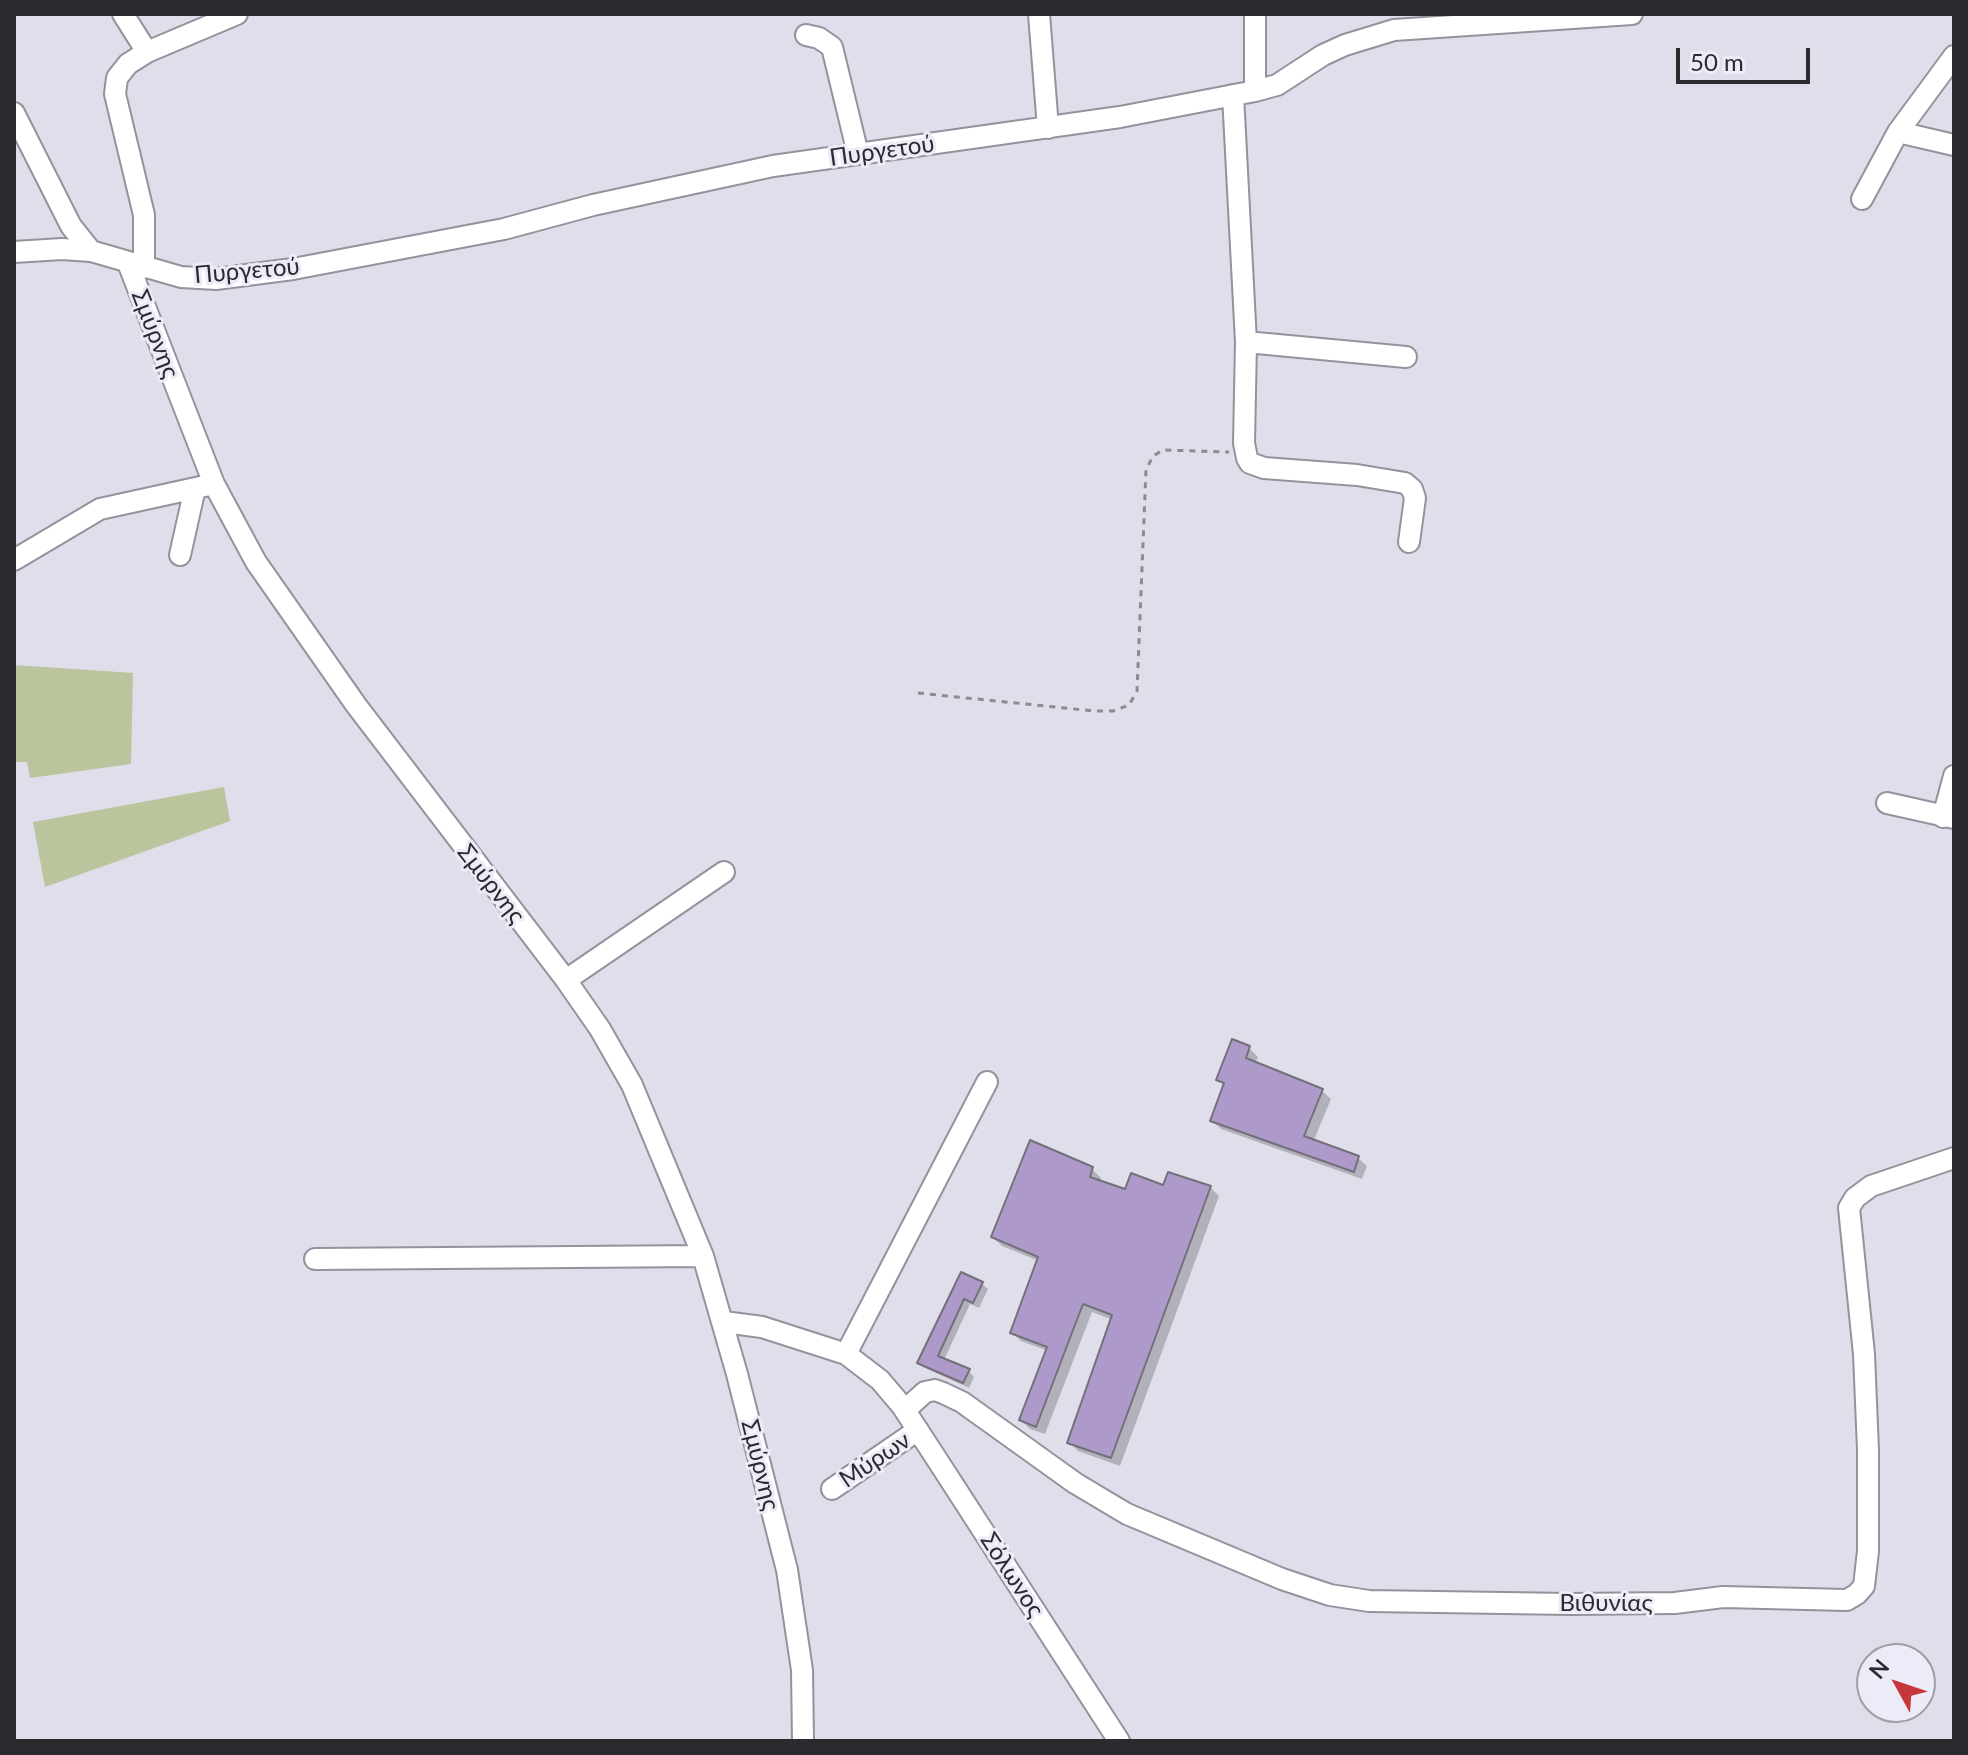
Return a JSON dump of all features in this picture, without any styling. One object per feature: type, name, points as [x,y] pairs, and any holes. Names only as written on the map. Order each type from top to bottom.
[{"type":"street","points":[[123,14],[147,52]]},
{"type":"street","points":[[136,266],[144,215],[115,88],[117,78],[147,52],[237,14]]},
{"type":"street","points":[[1039,14],[1048,128]]},
{"type":"street","points":[[1255,14],[1255,91]]},
{"type":"street","name":"Πυργετού","points":[[14,252],[91,251],[181,277],[216,279],[293,269],[504,229],[696,181],[773,166],[1120,117],[1255,91],[1287,79],[1323,55],[1345,45],[1427,21],[1632,14]]},
{"type":"street","points":[[806,35],[819,38],[832,47],[858,154]]},
{"type":"street","points":[[1862,199],[1898,132],[1954,56]]},
{"type":"street","points":[[1233,95],[1246,342],[1244,450],[1250,463],[1264,468],[1357,475],[1405,483],[1412,489],[1415,498],[1409,542]]},
{"type":"street","points":[[14,113],[71,226],[91,251]]},
{"type":"street","points":[[1898,132],[1954,145]]},
{"type":"street","name":"Σμύρνης","points":[[136,266],[204,486],[306,636],[566,980],[600,1029],[632,1085],[703,1256],[724,1322],[787,1570],[802,1670],[803,1741]]},
{"type":"street","points":[[1246,342],[1406,357]]},
{"type":"street","points":[[180,555],[204,486]]},
{"type":"street","points":[[14,560],[100,509],[204,486]]},
{"type":"street","points":[[1887,803],[1949,818],[1954,776]]},
{"type":"street","points":[[566,980],[724,872]]},
{"type":"street","points":[[846,1354],[987,1082]]},
{"type":"street","name":"Βιθυνίας","points":[[905,1410],[925,1392],[935,1390],[943,1393],[962,1402],[1075,1483],[1127,1514],[1282,1579],[1351,1599],[1571,1604],[1675,1603],[1723,1597],[1847,1600],[1864,1586],[1868,1551],[1864,1354],[1849,1208],[1855,1198],[1871,1186],[1954,1158]]},
{"type":"street","points":[[315,1259],[703,1256]]},
{"type":"street","name":"Σόλωνος","points":[[724,1322],[762,1327],[846,1354],[880,1380],[905,1410],[1119,1741]]},
{"type":"street","name":"Μύρων","points":[[832,1489],[918,1430]]},
{"type":"path","points":[[918,693],[1094,711],[1113,711],[1129,705],[1137,691],[1146,470],[1153,456],[1163,450],[1210,453],[1244,450]]},
{"type":"green space","points":[[14,665],[133,673],[131,764],[30,778],[27,762],[14,762]]},
{"type":"green space","points":[[224,787],[230,821],[45,887],[33,822]]},
{"type":"building","points":[[1232,1039],[1250,1046],[1246,1058],[1323,1089],[1304,1136],[1359,1156],[1354,1172],[1210,1121],[1224,1083],[1216,1080]]},
{"type":"building","points":[[1030,1140],[1093,1167],[1090,1177],[1125,1189],[1131,1173],[1163,1185],[1168,1172],[1211,1186],[1111,1458],[1067,1443],[1112,1315],[1083,1304],[1036,1427],[1019,1420],[1047,1347],[1010,1333],[1038,1257],[991,1237]]},
{"type":"building","points":[[961,1272],[983,1282],[973,1303],[964,1299],[938,1356],[970,1369],[963,1383],[917,1363]]}]
